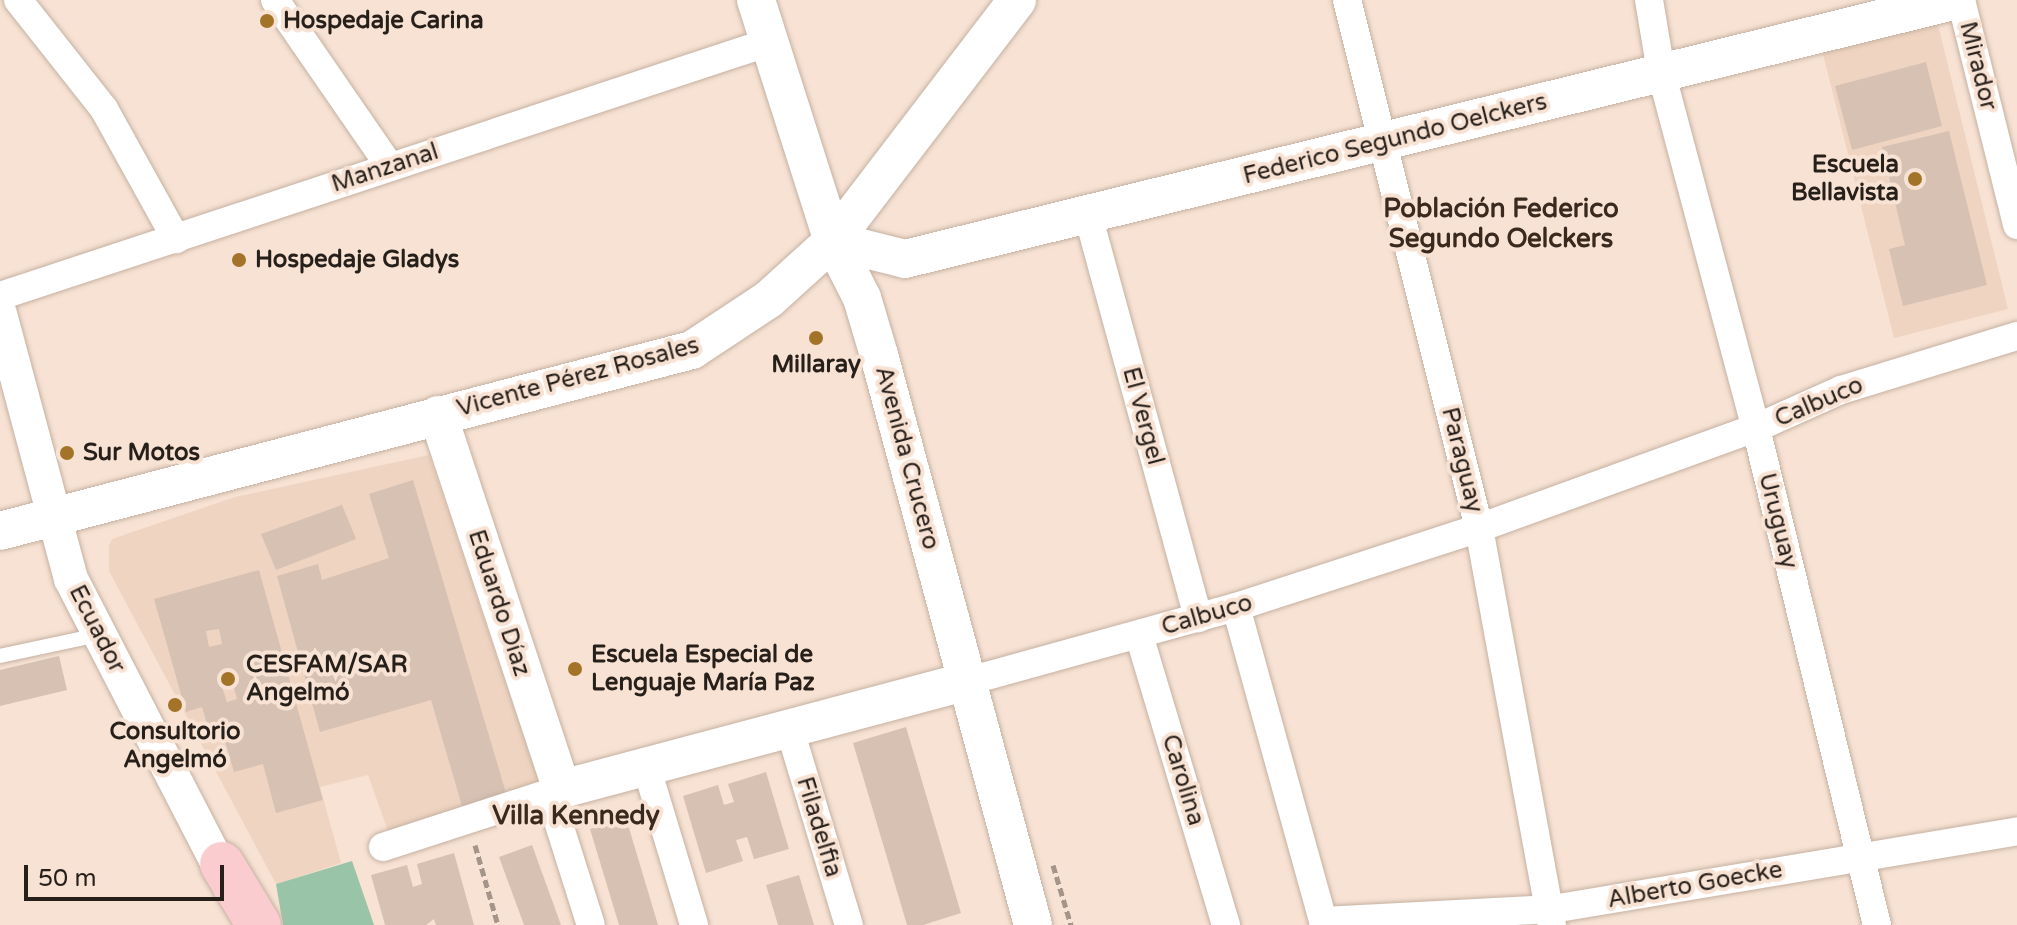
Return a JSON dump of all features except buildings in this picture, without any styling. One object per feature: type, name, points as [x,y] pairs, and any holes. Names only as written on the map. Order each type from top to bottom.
[{"type":"highway","points":[[222,864],[259,925]]},
{"type":"main road","name":"Avenida Crucero","points":[[756,0],[833,241],[862,298],[1033,925]]},
{"type":"main road","name":"Vicente Pérez Rosales","points":[[0,531],[692,350],[769,299],[833,241],[1017,0]]},
{"type":"main road","name":"Federico Segundo Oelckers","points":[[833,241],[905,259],[1959,0]]},
{"type":"main road","name":"Eduardo Díaz","points":[[438,415],[556,783],[556,793]]},
{"type":"main road","name":"Calbuco","points":[[556,793],[965,682]]},
{"type":"street","points":[[18,0],[104,109],[176,239]]},
{"type":"street","points":[[275,0],[390,167]]},
{"type":"street","name":"Paraguay","points":[[1347,0],[1479,528],[1552,917]]},
{"type":"street","name":"Uruguay","points":[[1635,0],[1661,72],[1756,428],[1877,925]]},
{"type":"street","name":"Uruguay","points":[[1649,0],[1661,72]]},
{"type":"street","name":"Mirador","points":[[1959,0],[2017,225]]},
{"type":"street","name":"Manzanal","points":[[0,296],[770,42]]},
{"type":"street","name":"El Vergel","points":[[1088,215],[1198,618]]},
{"type":"street","name":"Ecuador","points":[[0,314],[51,519],[71,579],[222,864],[243,925]]},
{"type":"street","name":"Calbuco","points":[[965,682],[1236,607],[1479,528],[1756,428],[1870,380],[2017,336]]},
{"type":"street","points":[[1236,607],[1324,923]]},
{"type":"street","name":"Carolina","points":[[1139,635],[1226,925]]},
{"type":"street","name":"Filadelfia","points":[[790,730],[849,925]]},
{"type":"street","points":[[647,769],[694,925]]},
{"type":"street","name":"Calbuco","points":[[383,847],[556,793]]},
{"type":"street","name":"Eduardo Díaz","points":[[556,793],[591,925]]},
{"type":"street","name":"Alberto Goecke","points":[[1324,923],[1552,917],[1860,856],[2017,831]]},
{"type":"lane","points":[[0,656],[98,635]]},
{"type":"path","points":[[468,821],[498,925]]},
{"type":"shaded area","name":"Escuela Bellavista","points":[[1937,21],[2008,309],[1894,338],[1822,50]]},
{"type":"shaded area","points":[[429,455],[541,789],[389,834],[368,775],[320,787],[341,863],[276,884],[109,571],[109,546],[112,539],[235,497]]},
{"type":"green space","points":[[352,861],[374,925],[283,925],[276,884]]},
{"type":"place","name":"Hospedaje Carina","points":[[267,21]]},
{"type":"place","name":"Escuela Bellavista","points":[[1915,179]]},
{"type":"place","name":"Hospedaje Gladys","points":[[239,260]]},
{"type":"place","name":"Millaray","points":[[816,338]]},
{"type":"place","name":"Sur Motos","points":[[67,453]]},
{"type":"place","name":"Escuela Especial de Lenguaje María Paz","points":[[575,669]]},
{"type":"place","name":"CESFAM/SAR Angelmó","points":[[228,679]]},
{"type":"place","name":"Consultorio Angelmó","points":[[175,705]]},
{"type":"district","name":"Población Federico Segundo Oelckers","points":[[1501,224]]},
{"type":"district","name":"Villa Kennedy","points":[[576,816]]}]
